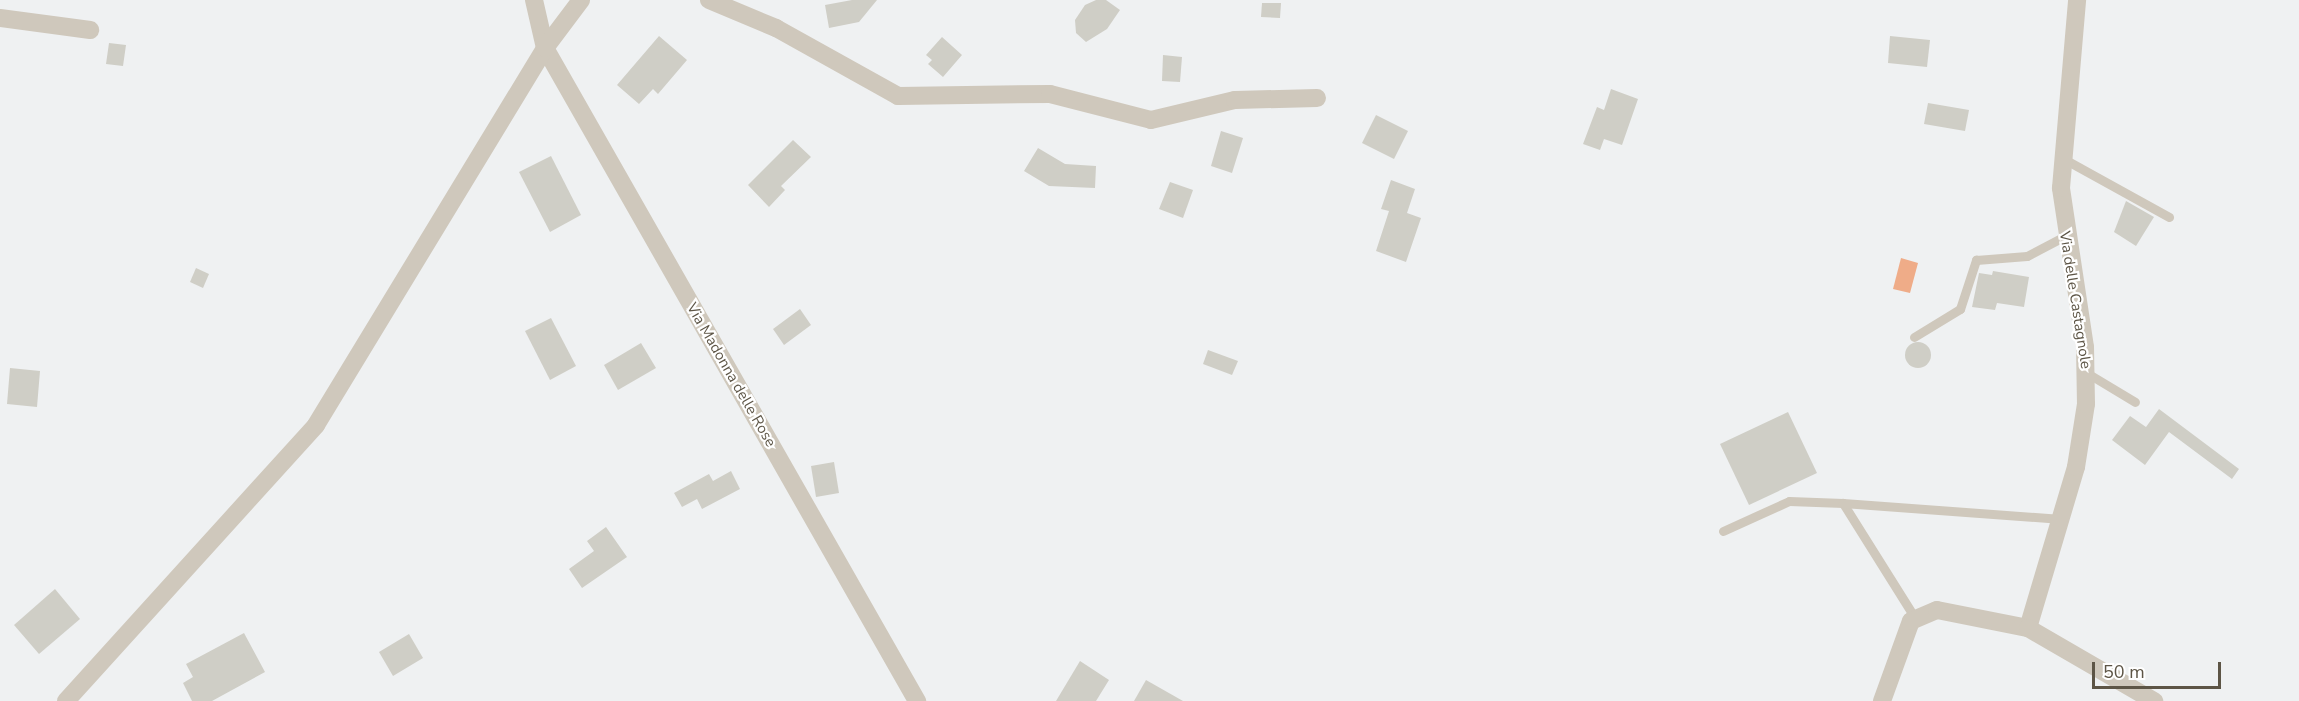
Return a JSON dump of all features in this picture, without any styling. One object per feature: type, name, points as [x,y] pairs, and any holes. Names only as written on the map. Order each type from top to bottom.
[{"type":"street","name":"Via Madonna delle Rose","points":[[534,0],[545,48],[917,701]]},
{"type":"street","points":[[66,701],[198,560],[315,425],[545,48],[581,0]]},
{"type":"street","points":[[709,0],[776,28],[898,96],[1050,94],[1151,120],[1235,100],[1317,98]]},
{"type":"street","name":"Via delle Castagnole","points":[[2028,628],[2061,519],[2083,433],[2087,373],[2065,236],[2061,157],[2077,0]]},
{"type":"street","points":[[0,18],[90,30]]},
{"type":"street","points":[[1882,701],[1915,618],[1943,610],[2028,628],[2154,701]]},
{"type":"lane","points":[[2061,157],[2169,217]]},
{"type":"lane","points":[[1914,337],[1960,309],[1976,260],[2027,256],[2065,236]]},
{"type":"lane","points":[[2087,373],[2135,402]]},
{"type":"lane","points":[[1723,531],[1789,501],[2061,519]]},
{"type":"lane","points":[[1844,503],[1915,618]]},
{"type":"shaded area","points":[[1901,258],[1918,263],[1910,293],[1893,289]]},
{"type":"building","points":[[852,0],[877,0],[859,22],[829,28],[825,5]]},
{"type":"building","points":[[1096,0],[1106,0],[1120,10],[1107,29],[1086,42],[1076,33],[1075,20],[1085,5]]},
{"type":"building","points":[[1262,3],[1281,3],[1280,18],[1261,17]]},
{"type":"building","points":[[659,36],[687,60],[658,94],[653,89],[639,104],[617,85]]},
{"type":"building","points":[[1890,36],[1930,40],[1927,67],[1888,63]]},
{"type":"building","points":[[942,37],[962,55],[943,77],[928,64],[932,60],[926,55]]},
{"type":"building","points":[[109,43],[126,45],[123,66],[106,64]]},
{"type":"building","points":[[1163,55],[1182,57],[1180,82],[1162,81]]},
{"type":"building","points":[[1611,89],[1638,99],[1622,145],[1604,139],[1600,150],[1583,144],[1597,107],[1604,110]]},
{"type":"building","points":[[1928,103],[1969,110],[1965,131],[1924,124]]},
{"type":"building","points":[[1376,115],[1408,131],[1394,159],[1362,143]]},
{"type":"building","points":[[1221,131],[1243,138],[1232,173],[1211,166]]},
{"type":"building","points":[[793,140],[811,157],[781,186],[785,190],[769,207],[748,185]]},
{"type":"building","points":[[1038,148],[1065,164],[1096,166],[1095,188],[1049,186],[1024,171]]},
{"type":"building","points":[[551,156],[581,215],[550,232],[519,172]]},
{"type":"building","points":[[1391,180],[1415,189],[1407,213],[1421,218],[1406,262],[1376,251],[1389,211],[1381,209]]},
{"type":"building","points":[[1170,182],[1193,190],[1183,218],[1159,209]]},
{"type":"building","points":[[2126,201],[2154,217],[2136,246],[2114,232]]},
{"type":"building","points":[[196,268],[209,274],[203,288],[190,282]]},
{"type":"building","points":[[1993,271],[2029,277],[2024,307],[1997,303],[1995,310],[1972,307],[1979,273],[1992,275]]},
{"type":"building","points":[[800,309],[811,325],[784,345],[773,329]]},
{"type":"building","points":[[551,318],[576,366],[550,380],[525,331]]},
{"type":"building","points":[[1918,342],[1927,346],[1931,355],[1927,364],[1918,368],[1909,364],[1905,355],[1909,346]]},
{"type":"building","points":[[641,343],[656,368],[618,390],[604,365]]},
{"type":"building","points":[[1208,350],[1238,361],[1232,375],[1203,364]]},
{"type":"building","points":[[10,368],[40,371],[37,407],[7,404]]},
{"type":"building","points":[[2159,409],[2239,469],[2232,479],[2169,432],[2145,465],[2112,440],[2130,416],[2146,427]]},
{"type":"building","points":[[1788,412],[1817,473],[1749,505],[1720,444]]},
{"type":"building","points":[[834,462],[839,493],[816,497],[811,466]]},
{"type":"building","points":[[731,471],[740,489],[702,509],[697,499],[682,507],[674,493],[709,474],[713,481]]},
{"type":"building","points":[[606,527],[627,557],[582,588],[569,569],[594,551],[587,541]]},
{"type":"building","points":[[55,589],[80,619],[39,654],[14,625]]},
{"type":"building","points":[[244,633],[265,672],[212,701],[192,701],[183,683],[193,677],[186,664]]},
{"type":"building","points":[[409,634],[423,658],[393,676],[379,652]]},
{"type":"building","points":[[1080,661],[1109,680],[1096,701],[1056,701]]},
{"type":"building","points":[[1146,680],[1183,701],[1134,701]]}]
